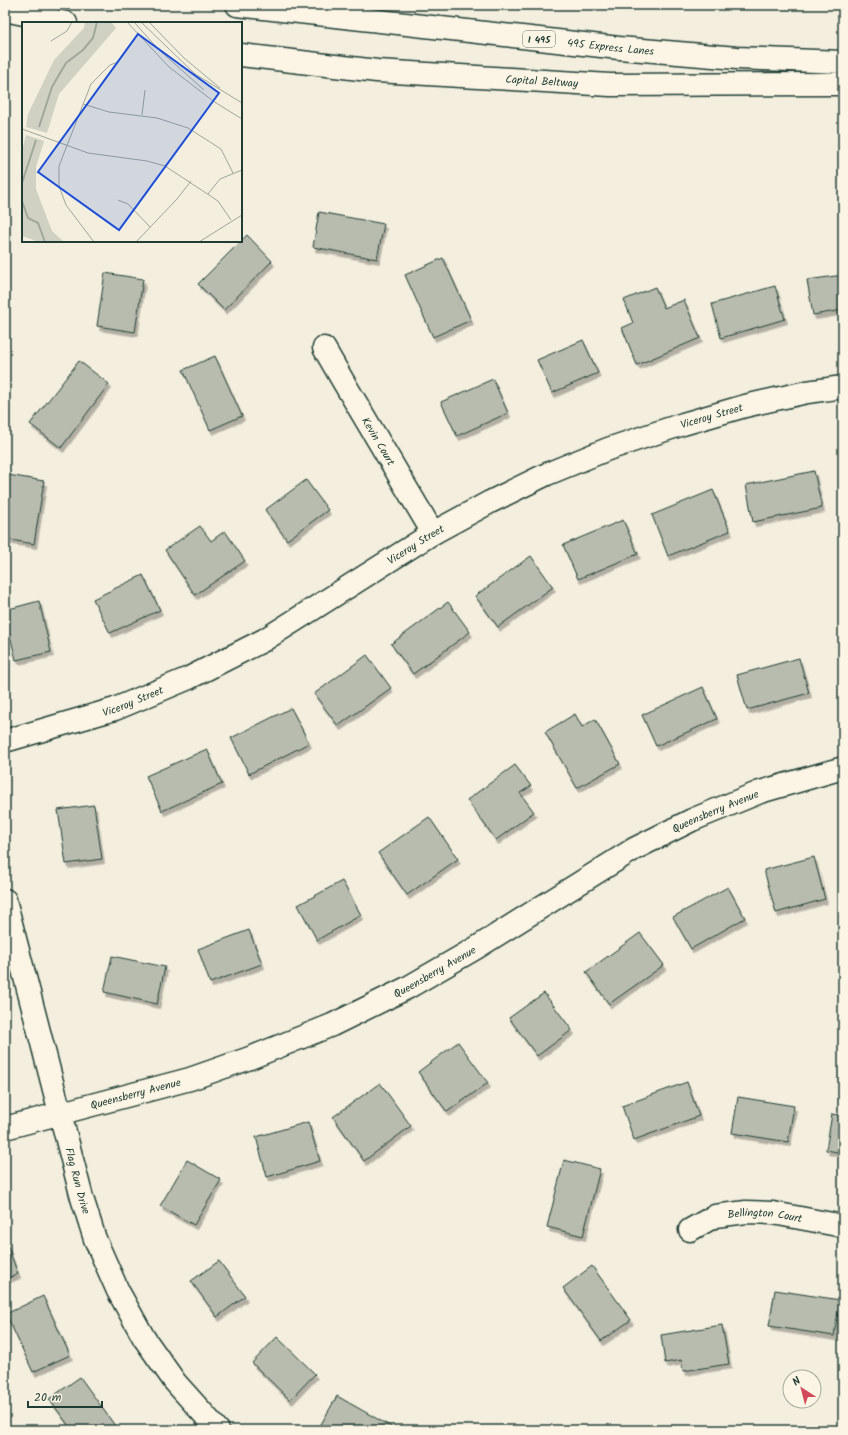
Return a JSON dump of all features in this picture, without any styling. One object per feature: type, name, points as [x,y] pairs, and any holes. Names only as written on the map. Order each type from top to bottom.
[{"type":"main road","name":"495 Express Lanes","points":[[237,5],[619,48],[737,58],[843,62]]},
{"type":"main road","points":[[5,10],[61,22]]},
{"type":"main road","name":"Capital Beltway","points":[[242,55],[377,71],[610,85],[843,84]]},
{"type":"main road","name":"Kevin Court","points":[[324,348],[433,534]]},
{"type":"main road","name":"Viceroy Street","points":[[5,741],[115,709],[189,678],[264,640],[433,534],[490,502],[547,474],[608,449],[683,424],[745,406],[807,392],[843,387]]},
{"type":"main road","name":"Queensberry Avenue","points":[[5,1128],[190,1079],[250,1058],[332,1025],[408,988],[476,948],[634,849],[692,820],[760,792],[843,768]]},
{"type":"main road","name":"Flag Run Drive","points":[[5,900],[82,1198],[95,1239],[118,1291],[144,1338],[175,1382],[218,1430]]},
{"type":"main road","name":"Bellington Court","points":[[690,1230],[715,1216],[746,1212],[773,1213],[843,1226]]},
{"type":"building","points":[[319,212],[384,224],[377,259],[313,247]]},
{"type":"building","points":[[247,235],[272,261],[224,310],[198,284],[240,242],[242,242]]},
{"type":"building","points":[[443,258],[471,320],[433,337],[405,275]]},
{"type":"building","points":[[105,273],[143,279],[135,332],[97,326]]},
{"type":"building","points":[[843,275],[843,310],[813,315],[807,280]]},
{"type":"building","points":[[775,286],[785,319],[721,338],[712,304]]},
{"type":"building","points":[[655,287],[664,308],[684,300],[700,338],[637,365],[622,328],[633,323],[624,300]]},
{"type":"building","points":[[583,340],[598,373],[552,393],[537,360]]},
{"type":"building","points":[[215,356],[242,416],[210,430],[183,370]]},
{"type":"building","points":[[79,361],[109,384],[61,448],[30,424]]},
{"type":"building","points":[[493,379],[508,413],[457,436],[441,402]]},
{"type":"building","points":[[814,471],[822,508],[753,522],[746,485]]},
{"type":"building","points":[[8,475],[44,481],[34,544],[5,539],[5,497]]},
{"type":"building","points":[[306,480],[328,510],[287,540],[265,510]]},
{"type":"building","points":[[713,490],[730,531],[668,556],[652,515]]},
{"type":"building","points":[[623,520],[638,554],[578,579],[563,545]]},
{"type":"building","points":[[200,526],[211,541],[225,531],[245,561],[195,595],[165,550]]},
{"type":"building","points":[[531,556],[553,587],[498,627],[475,596]]},
{"type":"building","points":[[143,575],[160,610],[110,633],[93,599]]},
{"type":"building","points":[[39,601],[51,652],[16,660],[5,610]]},
{"type":"building","points":[[448,602],[470,632],[413,674],[391,644]]},
{"type":"building","points":[[840,648],[843,648],[843,662]]},
{"type":"building","points":[[367,655],[391,688],[338,726],[314,694]]},
{"type":"building","points":[[799,658],[809,693],[747,710],[737,675]]},
{"type":"building","points":[[703,687],[717,719],[656,746],[642,715]]},
{"type":"building","points":[[291,708],[309,743],[249,774],[231,738]]},
{"type":"building","points":[[575,714],[582,727],[595,719],[620,764],[577,788],[545,732]]},
{"type":"building","points":[[207,749],[222,784],[162,811],[146,776]]},
{"type":"building","points":[[515,765],[531,786],[520,793],[534,812],[496,840],[467,800]]},
{"type":"building","points":[[94,805],[102,859],[66,864],[58,810]]},
{"type":"building","points":[[429,817],[458,859],[407,895],[378,853]]},
{"type":"building","points":[[814,857],[825,899],[776,913],[764,870]]},
{"type":"building","points":[[342,881],[361,915],[317,940],[298,905]]},
{"type":"building","points":[[728,887],[745,918],[691,949],[673,917]]},
{"type":"building","points":[[249,930],[262,964],[210,983],[198,949]]},
{"type":"building","points":[[640,933],[664,965],[609,1004],[586,972]]},
{"type":"building","points":[[112,956],[165,967],[157,1004],[104,992]]},
{"type":"building","points":[[544,993],[572,1030],[537,1056],[509,1018]]},
{"type":"building","points":[[458,1042],[488,1083],[447,1112],[418,1072]]},
{"type":"building","points":[[687,1082],[699,1116],[634,1140],[622,1106]]},
{"type":"building","points":[[380,1083],[411,1126],[364,1161],[333,1117]]},
{"type":"building","points":[[738,1097],[794,1106],[788,1142],[732,1133]]},
{"type":"building","points":[[832,1114],[843,1116],[843,1153],[826,1150]]},
{"type":"building","points":[[308,1122],[320,1161],[267,1177],[256,1137]]},
{"type":"building","points":[[187,1160],[221,1180],[194,1225],[160,1206]]},
{"type":"building","points":[[564,1160],[600,1169],[583,1236],[547,1227]]},
{"type":"building","points":[[5,1239],[18,1274],[5,1279]]},
{"type":"building","points":[[219,1261],[245,1296],[217,1317],[191,1281]]},
{"type":"building","points":[[592,1266],[631,1320],[601,1341],[563,1288]]},
{"type":"building","points":[[775,1290],[840,1300],[834,1336],[769,1326]]},
{"type":"building","points":[[43,1296],[70,1355],[33,1372],[6,1314]]},
{"type":"building","points":[[722,1325],[729,1364],[683,1371],[681,1360],[665,1363],[661,1335]]},
{"type":"building","points":[[277,1337],[315,1374],[290,1400],[252,1363]]},
{"type":"building","points":[[80,1377],[118,1430],[72,1430],[49,1399]]},
{"type":"building","points":[[337,1396],[395,1429],[328,1430],[320,1426]]}]
